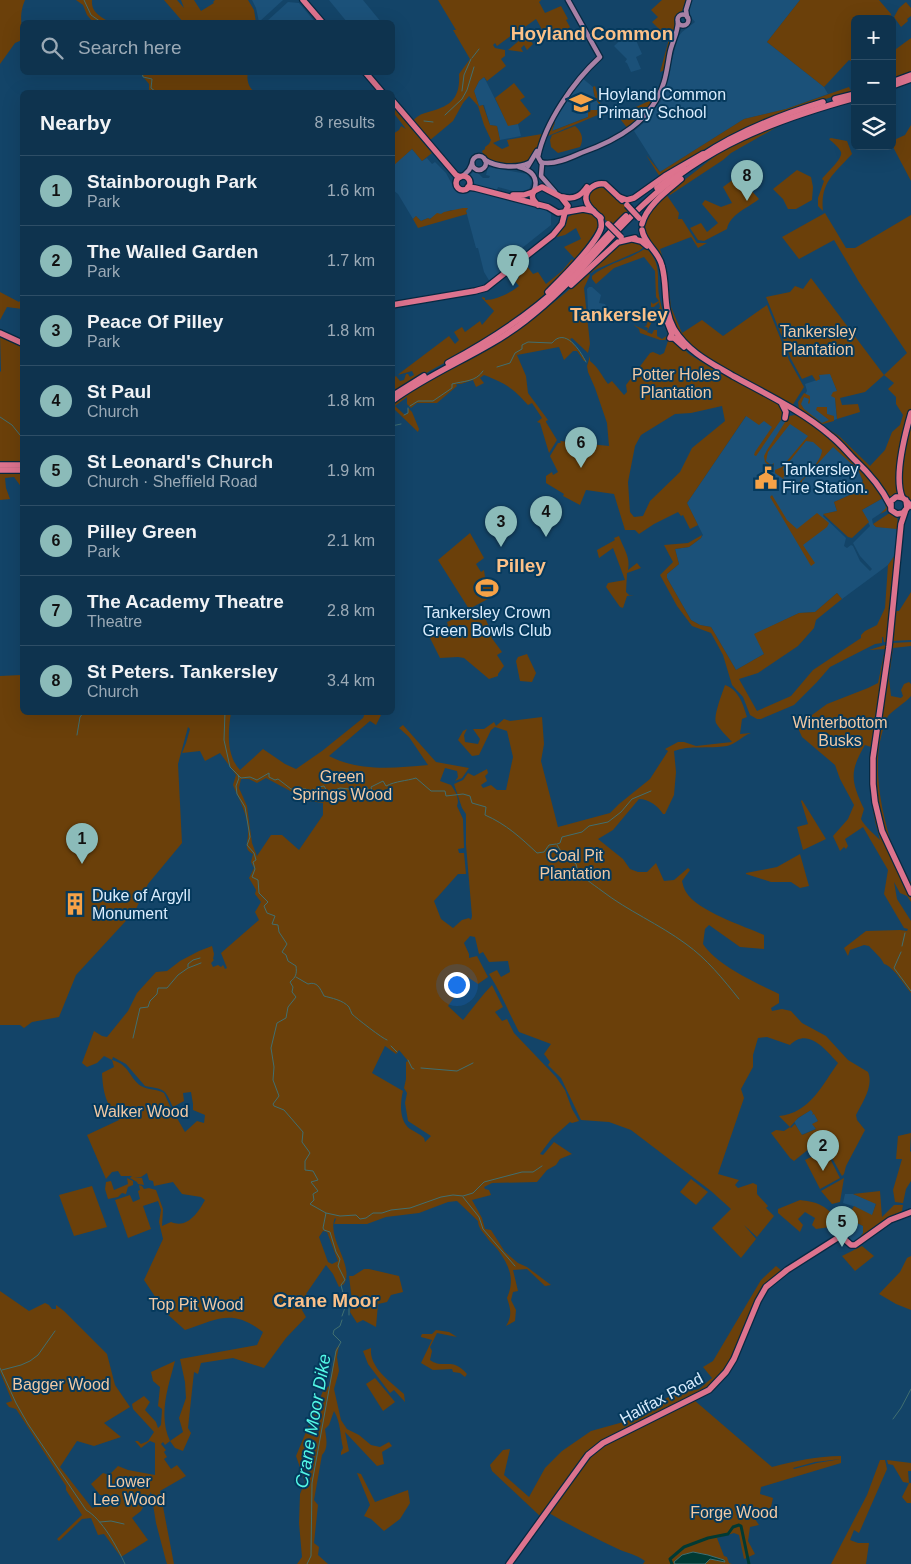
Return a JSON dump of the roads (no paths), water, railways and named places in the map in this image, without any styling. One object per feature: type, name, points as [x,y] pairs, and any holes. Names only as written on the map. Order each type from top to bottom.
[{"type":"highway","points":[[303,0],[322,20]]},
{"type":"highway","points":[[307,0],[322,20]]},
{"type":"highway","points":[[368,75],[380,90]]},
{"type":"highway","points":[[372,75],[384,90]]},
{"type":"highway","points":[[896,81],[911,75]]},
{"type":"highway","points":[[896,85],[911,79]]},
{"type":"highway","points":[[395,394],[418,379],[505,331],[526,315],[562,284],[645,198],[676,173],[745,132],[778,117],[851,97]]},
{"type":"highway","points":[[395,104],[456,175],[477,185],[515,195],[526,195],[544,187],[555,192],[568,204],[561,225]]},
{"type":"highway","points":[[395,108],[452,174],[465,178],[475,188],[551,208],[558,213],[561,225]]},
{"type":"highway","points":[[619,197],[627,200],[634,198],[695,157],[710,153]]},
{"type":"highway","points":[[395,399],[422,381],[495,341],[552,302],[585,274],[616,243],[639,235],[645,215],[654,204],[710,153]]},
{"type":"highway","points":[[540,309],[567,285],[646,202],[710,153]]},
{"type":"highway","points":[[561,197],[576,198],[597,182],[607,185],[627,205],[641,224],[645,242]]},
{"type":"highway","points":[[603,183],[594,185],[587,193],[587,203],[608,224],[627,238],[645,242],[659,257],[663,267],[664,298],[672,334],[670,338],[674,338],[699,359],[800,414],[837,442],[872,476],[885,495],[892,512],[897,514],[901,524]]},
{"type":"highway","points":[[533,191],[533,200],[538,205]]},
{"type":"highway","points":[[558,213],[581,209],[595,212]]},
{"type":"highway","points":[[395,304],[485,288],[552,236],[568,216],[581,209]]},
{"type":"highway","points":[[526,315],[564,276],[589,246],[600,230],[600,217]]},
{"type":"highway","points":[[669,320],[684,347]]},
{"type":"highway","points":[[0,333],[20,341]]},
{"type":"highway","points":[[676,335],[692,351],[720,369]]},
{"type":"highway","points":[[782,403],[787,417],[800,414]]},
{"type":"highway","points":[[900,498],[903,445],[911,413]]},
{"type":"highway","points":[[0,465],[20,465]]},
{"type":"highway","points":[[0,470],[20,470]]},
{"type":"highway","points":[[885,495],[890,498],[900,498],[908,505],[908,509],[901,524],[889,647],[874,752],[873,784],[882,831],[911,893]]},
{"type":"highway","points":[[890,505],[900,498]]},
{"type":"highway","points":[[897,514],[908,509]]},
{"type":"highway","name":"Halifax Road","points":[[509,1564],[588,1455],[603,1443],[709,1390],[726,1372],[747,1330],[755,1306],[766,1287],[777,1277],[841,1237],[851,1245],[856,1245],[890,1220],[911,1212]]},
{"type":"main road","points":[[528,163],[539,148],[548,127],[566,98],[582,76],[600,57],[568,0]]},
{"type":"main road","points":[[678,30],[688,22],[686,10],[689,0]]},
{"type":"main road","points":[[541,165],[576,156],[604,144],[629,131],[644,118],[653,108],[661,90],[670,50],[678,30],[677,19],[686,10]]},
{"type":"main road","points":[[681,15],[687,17]]},
{"type":"main road","points":[[678,22],[684,25]]},
{"type":"main road","points":[[539,148],[538,156],[543,178],[555,192]]},
{"type":"main road","points":[[465,178],[473,159],[477,156],[481,156],[485,162],[516,166],[537,173],[541,165]]},
{"type":"main road","points":[[516,166],[535,159],[541,165]]},
{"type":"main road","points":[[465,178],[476,169],[481,169],[485,162]]},
{"type":"main road","points":[[528,163],[536,181],[533,191]]},
{"type":"main road","points":[[472,164],[476,169]]},
{"type":"waterway","points":[[84,0],[91,15],[98,20]]},
{"type":"waterway","points":[[472,58],[479,49]]},
{"type":"waterway","points":[[462,91],[464,75],[471,59]]},
{"type":"waterway","points":[[445,115],[462,99],[467,90],[474,67]]},
{"type":"waterway","points":[[143,75],[143,77],[152,79],[151,88],[154,90]]},
{"type":"waterway","points":[[424,121],[433,122]]},
{"type":"waterway","points":[[497,367],[510,363],[515,353],[522,349],[522,345],[528,342],[552,343],[562,338],[572,342],[586,362]]},
{"type":"waterway","points":[[410,406],[418,401],[433,401],[452,388],[452,384],[469,381],[480,375],[483,371]]},
{"type":"waterway","points":[[404,415],[408,413],[408,408]]},
{"type":"waterway","points":[[0,417],[12,425],[20,435]]},
{"type":"waterway","points":[[395,425],[401,424]]},
{"type":"waterway","points":[[77,735],[82,715]]},
{"type":"waterway","points":[[225,715],[224,740],[230,767],[241,778],[250,777],[257,780],[269,773],[269,777],[275,780],[278,779],[291,789],[300,791],[306,789],[306,793],[324,786],[328,793],[340,788],[351,788],[352,791],[355,788],[364,790],[366,786],[368,789],[367,794],[373,796],[371,787],[383,781],[386,786],[416,778],[431,791],[445,791],[446,796],[463,794],[470,796],[472,803],[486,807],[485,815],[506,827],[537,853],[544,852],[549,845],[556,844]]},
{"type":"waterway","name":"Crane Moor Dike","points":[[238,775],[237,794],[245,807],[250,837],[247,845],[254,853],[256,860],[253,862],[255,869],[252,877],[258,880],[259,893],[268,902],[264,906],[267,913],[275,916],[272,924],[278,925],[279,932],[287,944],[282,952],[286,955],[288,961],[296,966],[296,975],[290,982],[293,987],[292,992],[296,997],[288,1007],[286,1018],[277,1023],[271,1048],[274,1067],[273,1080],[279,1096],[273,1104],[284,1110],[303,1132],[302,1142],[310,1153],[305,1161],[305,1170],[313,1171],[318,1180],[311,1182],[318,1191],[313,1194],[314,1200],[310,1204],[326,1213],[323,1228],[330,1232],[340,1259],[338,1266],[345,1280],[341,1285],[346,1305],[342,1316]]},
{"type":"waterway","points":[[557,844],[560,843],[562,837],[582,832],[589,826],[608,822],[621,812],[632,799],[651,791]]},
{"type":"waterway","points":[[557,845],[562,853],[576,864],[582,876],[612,898],[694,950],[739,999]]},
{"type":"waterway","points":[[902,946],[905,933]]},
{"type":"waterway","points":[[901,952],[894,968],[911,991]]},
{"type":"waterway","points":[[188,967],[188,964],[193,960],[200,958]]},
{"type":"waterway","points":[[133,1038],[140,1008],[148,1007],[150,1001],[157,994],[158,988],[167,988],[178,975],[188,968],[201,963]]},
{"type":"waterway","points":[[296,977],[308,984],[316,984],[324,996],[344,1003],[349,1007],[354,1016],[387,1040]]},
{"type":"waterway","points":[[391,1046],[397,1052]]},
{"type":"waterway","points":[[408,1060],[414,1069]]},
{"type":"waterway","points":[[421,1068],[457,1071],[473,1063]]},
{"type":"waterway","points":[[326,1213],[340,1216],[356,1215],[360,1219],[366,1218],[373,1213],[410,1208],[441,1197],[463,1196],[473,1193],[484,1182],[522,1172],[533,1172],[542,1166]]},
{"type":"waterway","points":[[463,1197],[479,1217],[483,1229],[515,1266]]},
{"type":"waterway","points":[[346,1305],[349,1307],[349,1315]]},
{"type":"waterway","name":"Crane Moor Dike","points":[[307,1564],[311,1556],[312,1483],[336,1351],[341,1342],[333,1334],[334,1330],[340,1326],[342,1320]]},
{"type":"waterway","points":[[2,1370],[30,1361],[38,1355],[55,1331]]},
{"type":"waterway","points":[[0,1368],[28,1424],[86,1510],[98,1520],[108,1534],[125,1564]]},
{"type":"waterway","points":[[893,1419],[911,1389]]},
{"type":"waterway","points":[[100,1522],[111,1521],[124,1524]]},
{"type":"waterway","points":[[672,1564],[670,1559],[684,1547],[708,1538],[728,1534],[733,1527],[739,1525],[741,1526],[749,1564]]},
{"type":"place","name":"Hoyland Common Primary School","points":[[581,103]]},
{"type":"place","name":"St Peters. Tankersley","points":[[747,201]]},
{"type":"place","name":"The Academy Theatre","points":[[513,286]]},
{"type":"place","name":"Pilley Green","points":[[581,468]]},
{"type":"place","name":"Tankersley Fire Station.","points":[[766,478]]},
{"type":"place","name":"St Paul","points":[[546,537]]},
{"type":"place","name":"Peace Of Pilley","points":[[501,547]]},
{"type":"place","name":"Tankersley Crown Green Bowls Club","points":[[487,588]]},
{"type":"place","name":"Stainborough Park","points":[[82,864]]},
{"type":"place","name":"Duke of Argyll Monument","points":[[75,904]]},
{"type":"place","name":"The Walled Garden","points":[[823,1171]]},
{"type":"place","name":"St Leonard's Church","points":[[842,1247]]},
{"type":"district","name":"Hoyland Common","points":[[592,33]]},
{"type":"district","name":"Tankersley","points":[[619,314]]},
{"type":"district","name":"Pilley","points":[[521,565]]},
{"type":"district","name":"Crane Moor","points":[[326,1300]]},
{"type":"park label","name":"Tankersley Plantation","points":[[818,340]]},
{"type":"park label","name":"Potter Holes Plantation","points":[[676,383]]},
{"type":"park label","name":"Winterbottom Busks","points":[[840,731]]},
{"type":"park label","name":"Green Springs Wood","points":[[342,785]]},
{"type":"park label","name":"Coal Pit Plantation","points":[[575,864]]},
{"type":"park label","name":"Walker Wood","points":[[141,1111]]},
{"type":"park label","name":"Top Pit Wood","points":[[196,1304]]},
{"type":"park label","name":"Bagger Wood","points":[[61,1384]]},
{"type":"park label","name":"Lower Lee Wood","points":[[129,1490]]},
{"type":"park label","name":"Forge Wood","points":[[734,1512]]}]
